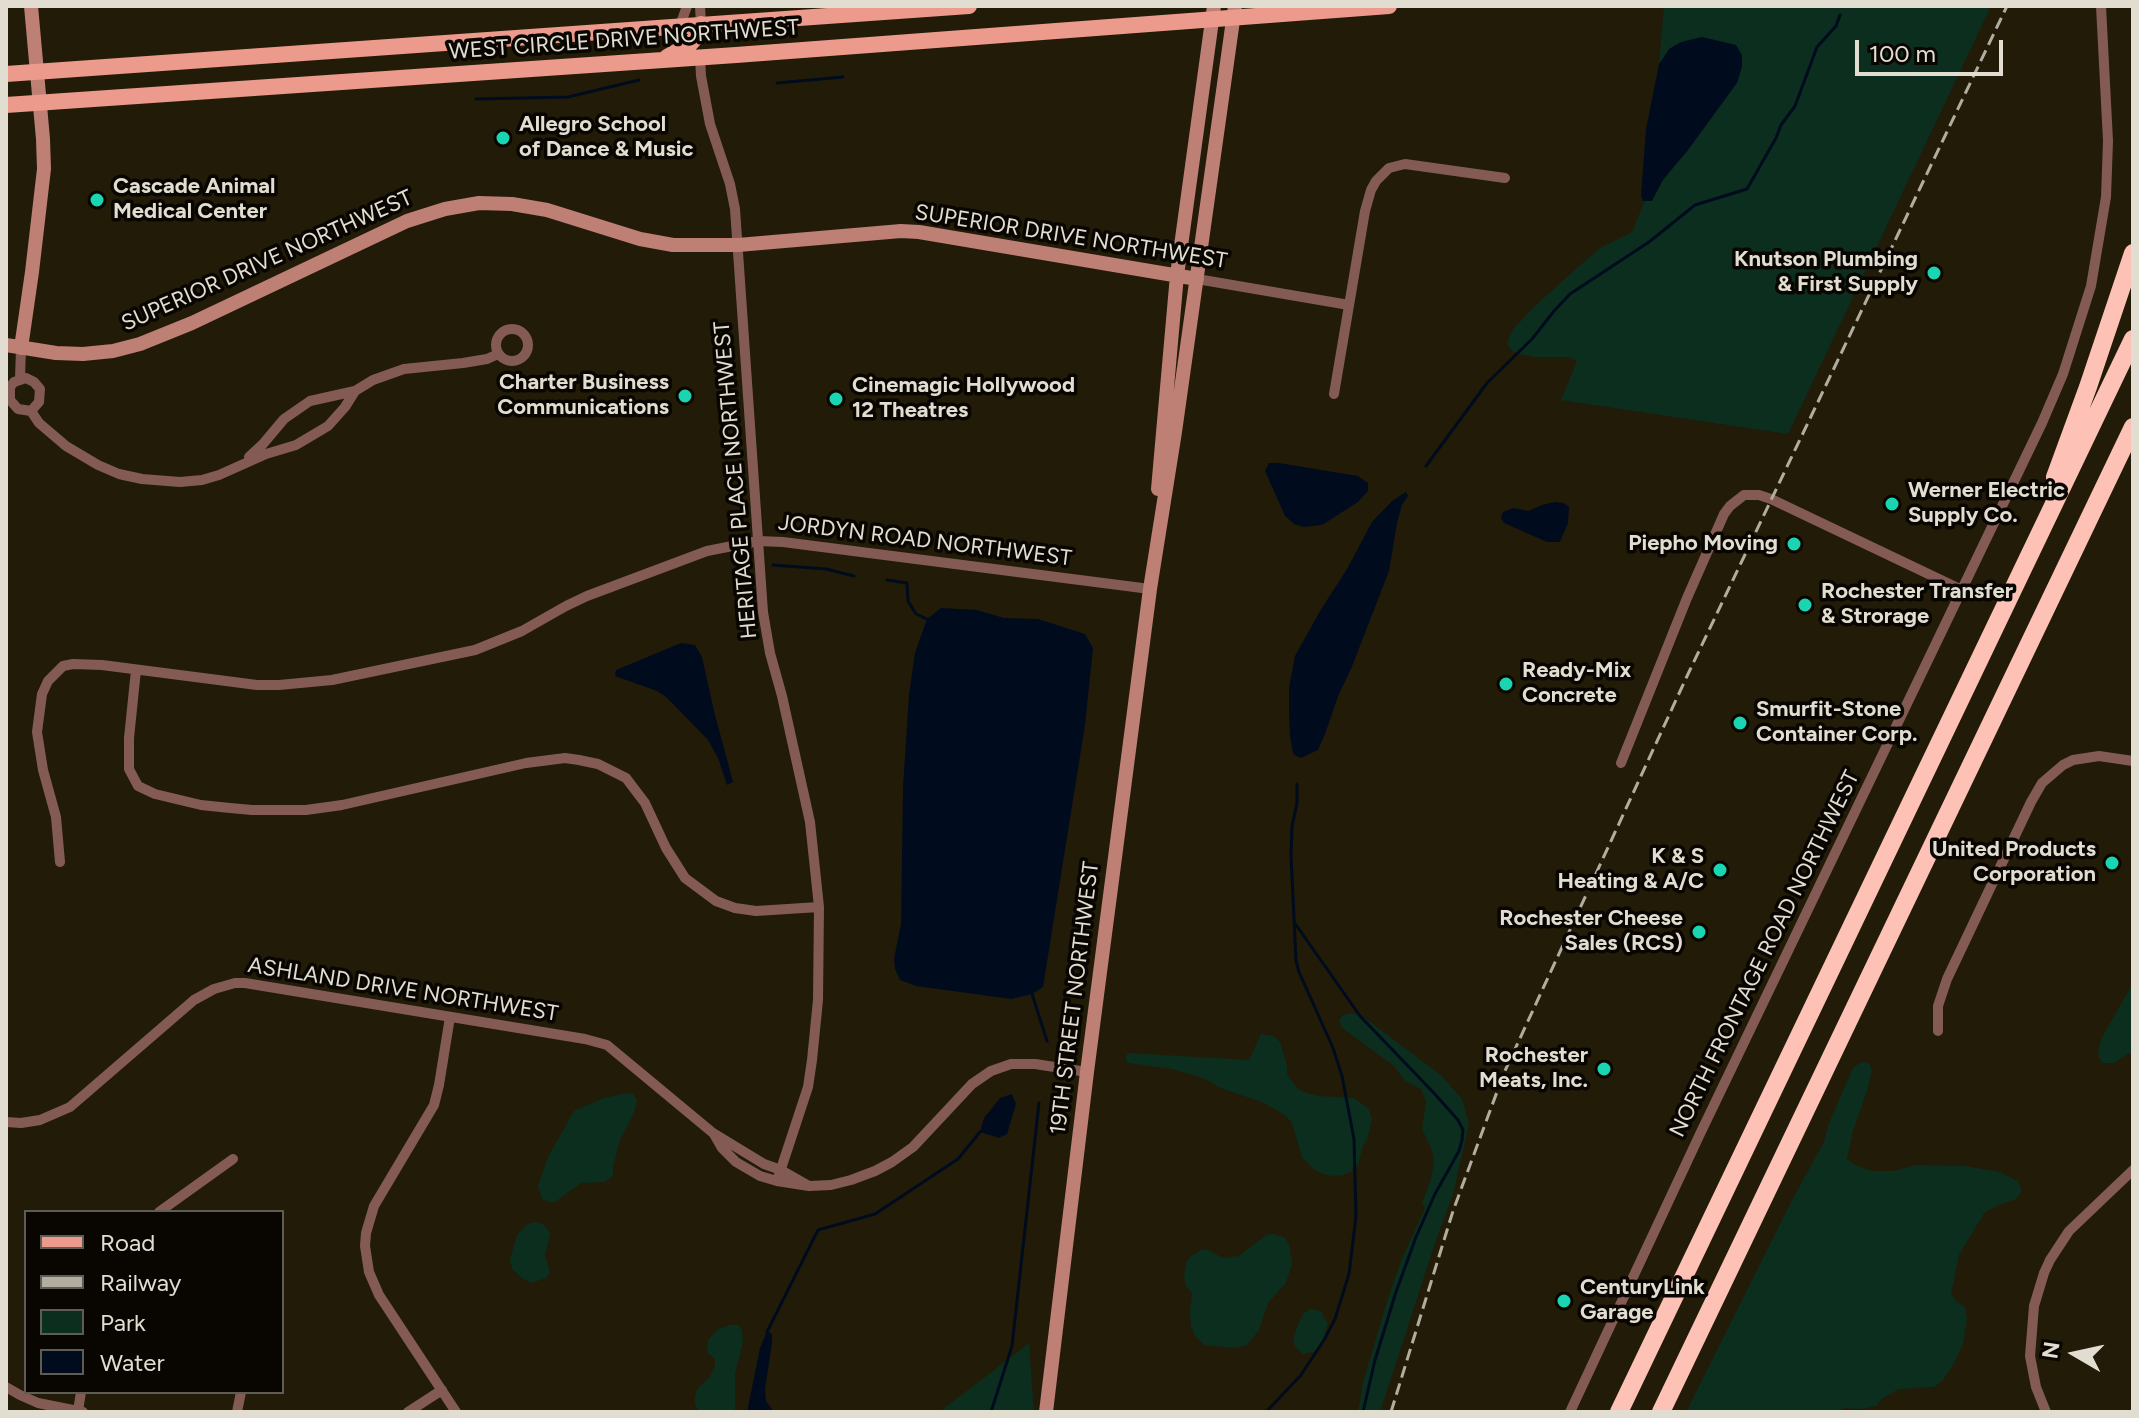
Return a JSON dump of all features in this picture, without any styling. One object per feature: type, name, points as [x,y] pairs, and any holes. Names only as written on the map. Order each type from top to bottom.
[{"type":"highway","points":[[1963,696],[2058,468],[2133,253]]},
{"type":"highway","points":[[1619,1412],[2133,339]]},
{"type":"highway","points":[[1661,1412],[2133,427]]},
{"type":"highway","points":[[2084,530],[2133,444]]},
{"type":"main road","name":"WEST CIRCLE DRIVE NORTHWEST","points":[[6,74],[969,6]]},
{"type":"main road","name":"WEST CIRCLE DRIVE NORTHWEST","points":[[6,105],[662,60],[1213,12],[1389,6]]},
{"type":"main road","points":[[662,60],[690,44],[700,33],[701,24]]},
{"type":"street","points":[[20,379],[13,346],[32,272],[44,169],[31,6]]},
{"type":"street","points":[[680,26],[687,6]]},
{"type":"street","points":[[700,6],[701,24]]},
{"type":"street","name":"NORTH FRONTAGE ROAD NORTHWEST","points":[[1570,1412],[2053,399],[2094,274],[2102,225],[2108,141],[2101,6]]},
{"type":"street","name":"19TH STREET NORTHWEST","points":[[1150,589],[1177,275],[1213,12]]},
{"type":"street","name":"19TH STREET NORTHWEST","points":[[1046,1412],[1150,589],[1234,12]]},
{"type":"street","name":"HERITAGE PLACE NORTHWEST","points":[[700,57],[708,114],[730,184],[738,245],[763,612],[810,822],[819,907],[818,1000],[808,1087],[779,1176]]},
{"type":"street","points":[[1334,394],[1368,200],[1383,172],[1397,164],[1414,164],[1505,178]]},
{"type":"street","name":"SUPERIOR DRIVE NORTHWEST","points":[[13,346],[83,354],[140,344],[192,323],[407,221],[460,205],[494,203],[547,210],[640,239],[673,245],[738,245],[919,232],[1349,305]]},
{"type":"street","points":[[241,464],[284,419],[310,401],[355,391],[373,380],[404,369],[463,363],[498,354]]},
{"type":"street","points":[[31,411],[39,402],[40,389],[29,379],[20,379],[10,387],[10,400],[18,409],[31,411],[39,423],[81,457],[119,474],[180,482],[219,475],[266,454],[296,445],[328,426],[355,391]]},
{"type":"street","points":[[1621,763],[1724,514],[1744,495],[1771,499],[1962,590]]},
{"type":"street","name":"JORDYN ROAD NORTHWEST","points":[[60,862],[56,817],[43,770],[37,732],[42,694],[48,681],[63,666],[84,663],[257,685],[332,680],[475,650],[511,637],[587,596],[707,551],[758,541],[1150,589]]},
{"type":"street","points":[[136,670],[129,769],[138,786],[146,791],[201,805],[306,810],[342,805],[526,763],[565,758],[598,764],[626,778],[645,803],[666,848],[685,878],[716,901],[756,911],[819,907]]},
{"type":"street","points":[[1938,1031],[1938,1006],[1947,979],[2042,783],[2073,760],[2099,756],[2133,761]]},
{"type":"street","name":"ASHLAND DRIVE NORTHWEST","points":[[6,1122],[40,1120],[70,1107],[184,1008],[205,993],[235,983],[607,1045],[713,1133],[779,1176],[809,1186],[851,1180],[892,1162],[913,1147],[972,1084],[991,1071],[1011,1064],[1035,1064],[1087,1072]]},
{"type":"street","points":[[450,1017],[434,1105],[379,1195],[369,1219],[365,1246],[369,1272],[379,1295],[456,1412]]},
{"type":"street","points":[[162,1210],[233,1159]]},
{"type":"street","points":[[2046,1412],[2036,1387],[2030,1356],[2033,1315],[2044,1273],[2069,1231],[2133,1170]]},
{"type":"street","points":[[6,1387],[29,1399],[80,1412]]},
{"type":"street","points":[[408,1412],[442,1390]]},
{"type":"green space","points":[[1664,6],[1991,6],[1788,434],[1561,400],[1577,361],[1569,357],[1523,355],[1512,351],[1507,343],[1513,329],[1569,275],[1600,248],[1632,232],[1648,193]]},
{"type":"green space","points":[[2133,983],[2133,1051],[2114,1063],[2102,1063],[2098,1055],[2101,1039]]},
{"type":"green space","points":[[1343,1015],[1362,1016],[1441,1075],[1462,1099],[1469,1124],[1453,1194],[1380,1412],[1358,1412],[1363,1382],[1401,1261],[1425,1208],[1422,1203],[1434,1162],[1422,1129],[1426,1101],[1421,1089],[1405,1081],[1393,1065],[1342,1028],[1339,1021]]},
{"type":"green space","points":[[1261,1034],[1274,1036],[1280,1042],[1287,1074],[1297,1088],[1318,1096],[1354,1098],[1369,1109],[1372,1119],[1367,1140],[1352,1171],[1334,1176],[1312,1168],[1302,1157],[1292,1123],[1285,1115],[1264,1103],[1221,1088],[1203,1078],[1172,1069],[1128,1063],[1125,1058],[1128,1053],[1249,1060]]},
{"type":"green space","points":[[1861,1062],[1869,1063],[1872,1070],[1847,1159],[1872,1171],[1893,1171],[1916,1165],[1965,1166],[2000,1172],[2018,1181],[2022,1191],[2016,1199],[1985,1212],[1959,1255],[1951,1294],[1965,1307],[1967,1320],[1963,1344],[1953,1365],[1934,1387],[1899,1389],[1876,1406],[1860,1409],[1845,1408],[1834,1412],[1686,1412],[1824,1142],[1853,1068]]},
{"type":"green space","points":[[633,1094],[637,1100],[620,1140],[613,1176],[605,1182],[581,1183],[555,1202],[542,1199],[538,1186],[548,1157],[574,1111],[604,1098]]},
{"type":"green space","points":[[536,1222],[544,1225],[550,1233],[545,1255],[550,1272],[546,1278],[531,1283],[512,1269],[510,1259],[517,1235],[527,1224]]},
{"type":"green space","points":[[1266,1235],[1284,1237],[1289,1244],[1292,1264],[1286,1283],[1268,1303],[1259,1330],[1247,1345],[1235,1348],[1205,1345],[1195,1336],[1191,1326],[1192,1293],[1186,1286],[1184,1276],[1186,1263],[1191,1256],[1206,1249],[1223,1258],[1239,1256]]},
{"type":"green space","points":[[1310,1309],[1321,1311],[1328,1324],[1322,1344],[1313,1352],[1303,1354],[1293,1341],[1303,1314]]},
{"type":"green space","points":[[738,1325],[743,1341],[735,1374],[735,1412],[699,1412],[695,1395],[715,1366],[715,1359],[707,1352],[708,1340],[717,1330]]},
{"type":"green space","points":[[1029,1343],[1034,1412],[939,1412],[989,1374]]},
{"type":"water","points":[[1702,37],[1736,45],[1742,55],[1737,83],[1663,180],[1652,201],[1643,201],[1646,129],[1659,64],[1669,49],[1681,42]]},
{"type":"water","points":[[1269,463],[1358,476],[1368,483],[1368,491],[1358,502],[1322,525],[1304,527],[1294,524],[1285,516],[1265,471]]},
{"type":"water","points":[[1406,492],[1408,496],[1397,523],[1389,571],[1325,734],[1318,750],[1301,758],[1296,756],[1290,736],[1289,714],[1289,688],[1295,656],[1372,522],[1392,501]]},
{"type":"water","points":[[1555,502],[1569,507],[1568,523],[1560,542],[1547,542],[1504,523],[1501,518],[1503,512],[1513,508],[1528,511]]},
{"type":"water","points":[[941,608],[977,610],[1004,618],[1038,619],[1085,634],[1093,648],[1085,725],[1043,987],[1032,994],[1011,999],[916,986],[900,980],[895,969],[901,924],[903,787],[909,695],[915,653],[927,619]]},
{"type":"water","points":[[681,643],[695,645],[702,657],[733,782],[727,785],[708,740],[666,697],[615,676],[616,670]]},
{"type":"water","points":[[1012,1094],[1016,1104],[1007,1134],[999,1138],[980,1132],[984,1118],[1000,1098]]},
{"type":"water","points":[[767,1331],[772,1334],[772,1343],[766,1401],[774,1412],[747,1412],[760,1348]]},
{"type":"waterway","points":[[1426,466],[1487,383],[1532,339],[1570,294],[1649,242],[1695,205],[1747,189],[1781,125],[1795,106],[1817,47],[1836,26],[1840,15]]},
{"type":"waterway","points":[[777,83],[843,77]]},
{"type":"waterway","points":[[476,99],[568,97],[639,80]]},
{"type":"waterway","points":[[773,565],[826,569],[854,576]]},
{"type":"waterway","points":[[887,580],[907,583],[908,601],[916,614],[927,619]]},
{"type":"waterway","points":[[1266,1412],[1301,1375],[1335,1319],[1349,1274],[1356,1216],[1354,1139],[1342,1076],[1296,961],[1291,855],[1297,784]]},
{"type":"waterway","points":[[1294,922],[1360,1016],[1433,1092],[1463,1130],[1459,1151],[1435,1194],[1396,1292],[1363,1412]]},
{"type":"waterway","points":[[1032,994],[1047,1041]]},
{"type":"waterway","points":[[991,1412],[1012,1346],[1039,1103]]},
{"type":"waterway","points":[[767,1332],[818,1230],[875,1214],[958,1159],[980,1132]]},
{"type":"railway","points":[[1391,1412],[1453,1211],[1504,1073],[1688,674],[2007,6]]},
{"type":"place","name":"Allegro School of Dance & Music","points":[[503,138]]},
{"type":"place","name":"Cascade Animal Medical Center","points":[[97,200]]},
{"type":"place","name":"Knutson Plumbing & First Supply","points":[[1934,273]]},
{"type":"place","name":"Charter Business Communications","points":[[685,396]]},
{"type":"place","name":"Cinemagic Hollywood 12 Theatres","points":[[836,399]]},
{"type":"place","name":"Werner Electric Supply Co.","points":[[1892,504]]},
{"type":"place","name":"Piepho Moving","points":[[1794,544]]},
{"type":"place","name":"Rochester Transfer & Strorage","points":[[1805,605]]},
{"type":"place","name":"Ready-Mix Concrete","points":[[1506,684]]},
{"type":"place","name":"Smurfit-Stone Container Corp.","points":[[1740,723]]},
{"type":"place","name":"United Products Corporation","points":[[2112,863]]},
{"type":"place","name":"K & S Heating & A/C","points":[[1720,870]]},
{"type":"place","name":"Rochester Cheese Sales (RCS)","points":[[1699,932]]},
{"type":"place","name":"Rochester Meats, Inc.","points":[[1604,1069]]},
{"type":"place","name":"CenturyLink Garage","points":[[1564,1301]]}]
